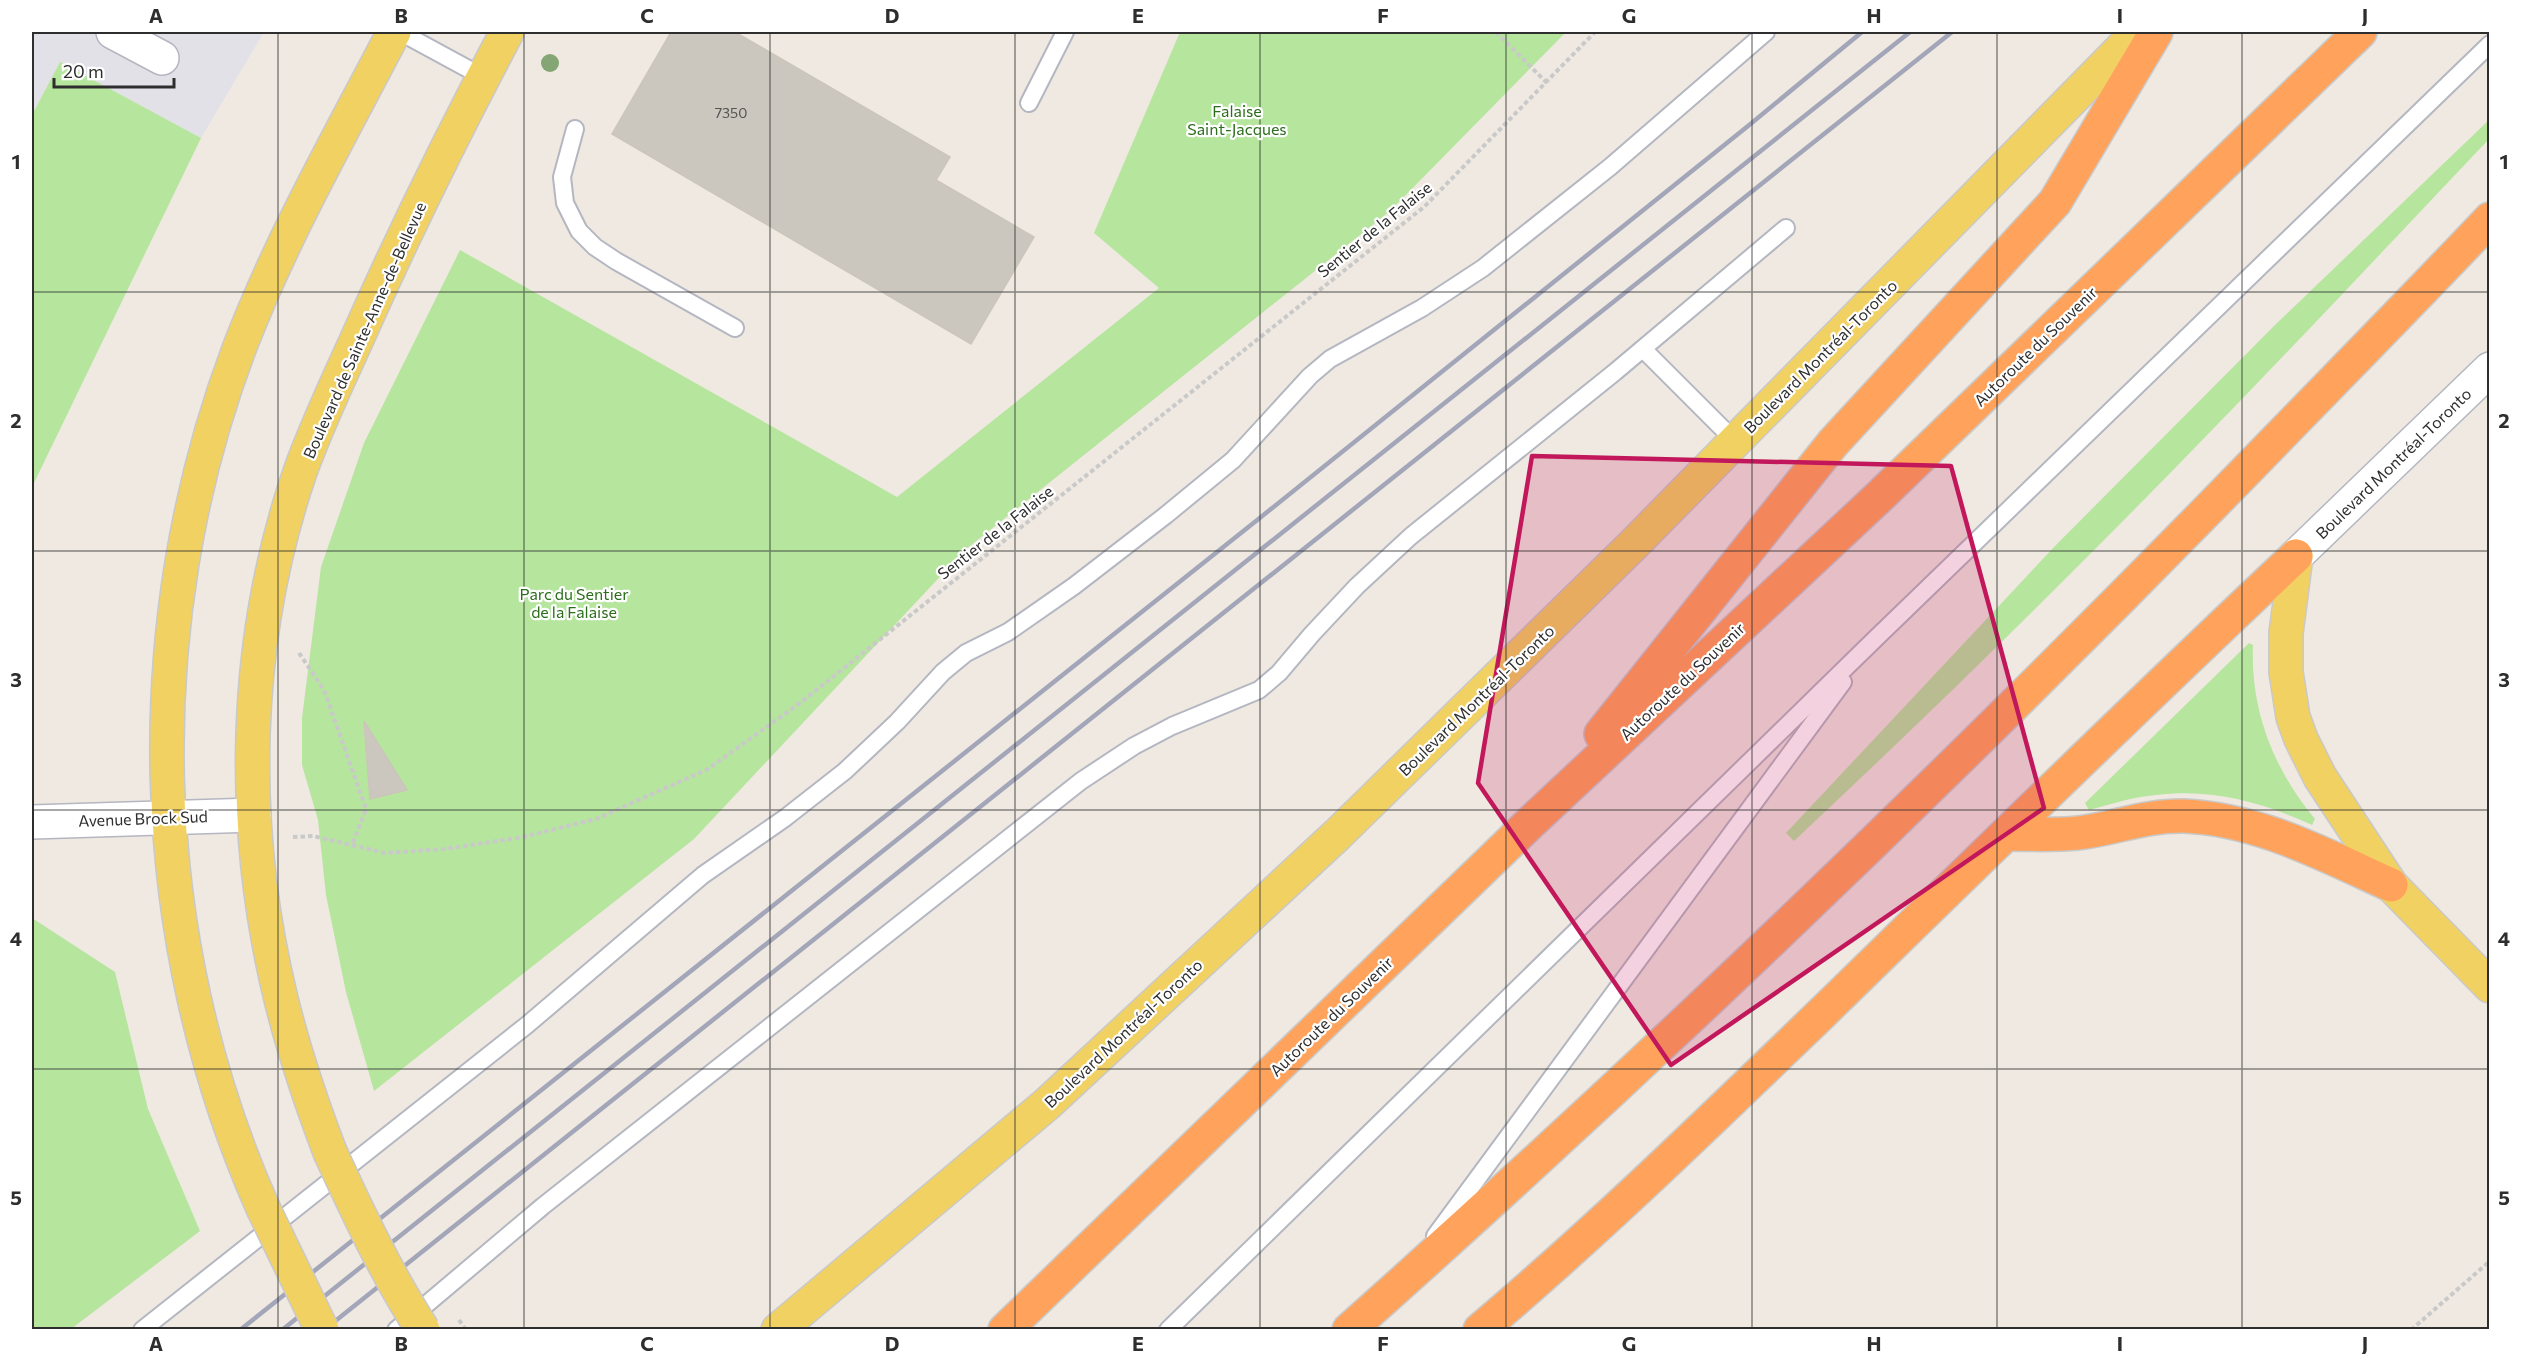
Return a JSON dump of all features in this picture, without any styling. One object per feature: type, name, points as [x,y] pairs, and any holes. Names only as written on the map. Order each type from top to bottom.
[{"type":"highway","points":[[1529,824],[1833,443],[2055,202],[2156,32]]},
{"type":"highway","name":"Autoroute du Souvenir","points":[[1005,1329],[1529,824],[1880,496],[2360,32]]},
{"type":"highway","points":[[1349,1329],[1795,920],[2168,551],[2490,219]]},
{"type":"highway","points":[[1480,1329],[1560,1261],[1671,1159],[2160,684],[2296,556]]},
{"type":"highway","points":[[2007,834],[2084,832],[2154,816],[2217,819],[2281,836],[2391,885]]},
{"type":"main road","points":[[322,1329],[263,1208],[221,1102],[207,1055],[182,939],[168,817],[166,765],[168,702],[177,604],[199,480],[238,351],[264,288],[394,32]]},
{"type":"main road","name":"Boulevard de Sainte-Anne-de-Bellevue","points":[[423,1329],[378,1254],[330,1152],[304,1082],[281,998],[264,917],[256,857],[253,733],[262,634],[279,547],[299,474],[317,427],[379,290],[507,32]]},
{"type":"main road","name":"Boulevard Montréal-Toronto","points":[[778,1329],[1047,1104],[1338,834],[1540,639],[2138,32]]},
{"type":"main road","points":[[2296,556],[2286,647],[2288,696],[2293,717],[2320,777],[2391,885],[2490,986]]},
{"type":"street","points":[[113,32],[162,58]]},
{"type":"street","name":"Boulevard Montréal-Toronto","points":[[2296,556],[2490,369]]},
{"type":"street","name":"Avenue Brock Sud","points":[[32,822],[254,814]]},
{"type":"lane","points":[[400,32],[483,77]]},
{"type":"lane","points":[[1029,103],[1065,32]]},
{"type":"lane","points":[[142,1329],[527,1025],[704,875],[785,819],[845,771],[897,722],[943,672],[966,653],[1008,632],[1074,586],[1166,515],[1233,460],[1310,376],[1330,359],[1422,308],[1483,268],[1610,167],[1766,32]]},
{"type":"lane","points":[[1168,1329],[1872,642],[2490,44]]},
{"type":"lane","points":[[575,129],[562,177],[565,203],[579,231],[595,247],[616,261],[735,328]]},
{"type":"lane","points":[[396,1329],[543,1206],[1081,781],[1134,746],[1163,731],[1259,690],[1279,673],[1357,586],[1411,536],[1643,348],[1786,228]]},
{"type":"lane","points":[[1643,348],[1736,441]]},
{"type":"lane","points":[[1400,1284],[1872,642]]},
{"type":"path","points":[[1496,32],[1546,83]]},
{"type":"path","name":"Sentier de la Falaise","points":[[293,837],[313,836],[385,853],[446,849],[523,837],[596,819],[708,769],[800,703],[1424,207],[1595,32]]},
{"type":"path","points":[[299,653],[324,690],[366,808],[352,845]]},
{"type":"path","points":[[285,838],[293,837],[294,846]]},
{"type":"path","points":[[2412,1329],[2490,1261]]},
{"type":"highlighted area","points":[[1532,456],[1951,466],[2044,808],[1671,1065],[1478,783]]},
{"type":"shaded area","points":[[32,32],[264,32],[201,138],[60,62],[32,115]]},
{"type":"green space","name":"Parc du Sentier de la Falaise","points":[[1180,32],[1566,32],[1390,211],[965,550],[694,839],[374,1091],[346,992],[326,895],[318,820],[302,765],[302,718],[321,567],[364,443],[460,250],[897,497],[1159,288],[1094,233]]},
{"type":"green space","points":[[60,62],[201,138],[32,487],[32,115]]},
{"type":"green space","points":[[2489,120],[2489,139],[2258,382],[2038,606],[1794,841],[1786,833],[2056,545],[2277,323]]},
{"type":"green space","points":[[2249,643],[2253,645],[2253,669],[2260,716],[2277,760],[2300,800],[2315,819],[2312,825],[2255,804],[2216,795],[2176,793],[2147,796],[2089,810],[2085,803]]},
{"type":"green space","points":[[32,918],[115,972],[148,1109],[200,1231],[71,1329],[32,1329]]},
{"type":"building","points":[[671,32],[735,32],[950,157],[936,180],[1034,237],[971,344],[612,134]]},
{"type":"building","points":[[364,721],[407,790],[370,799]]},
{"type":"railway","points":[[240,1330],[1261,517],[1862,32]]},
{"type":"railway","points":[[282,1330],[1910,32]]},
{"type":"railway","points":[[324,1330],[1952,32]]},
{"type":"park label","name":"Falaise Saint-Jacques","points":[[1237,119]]}]
